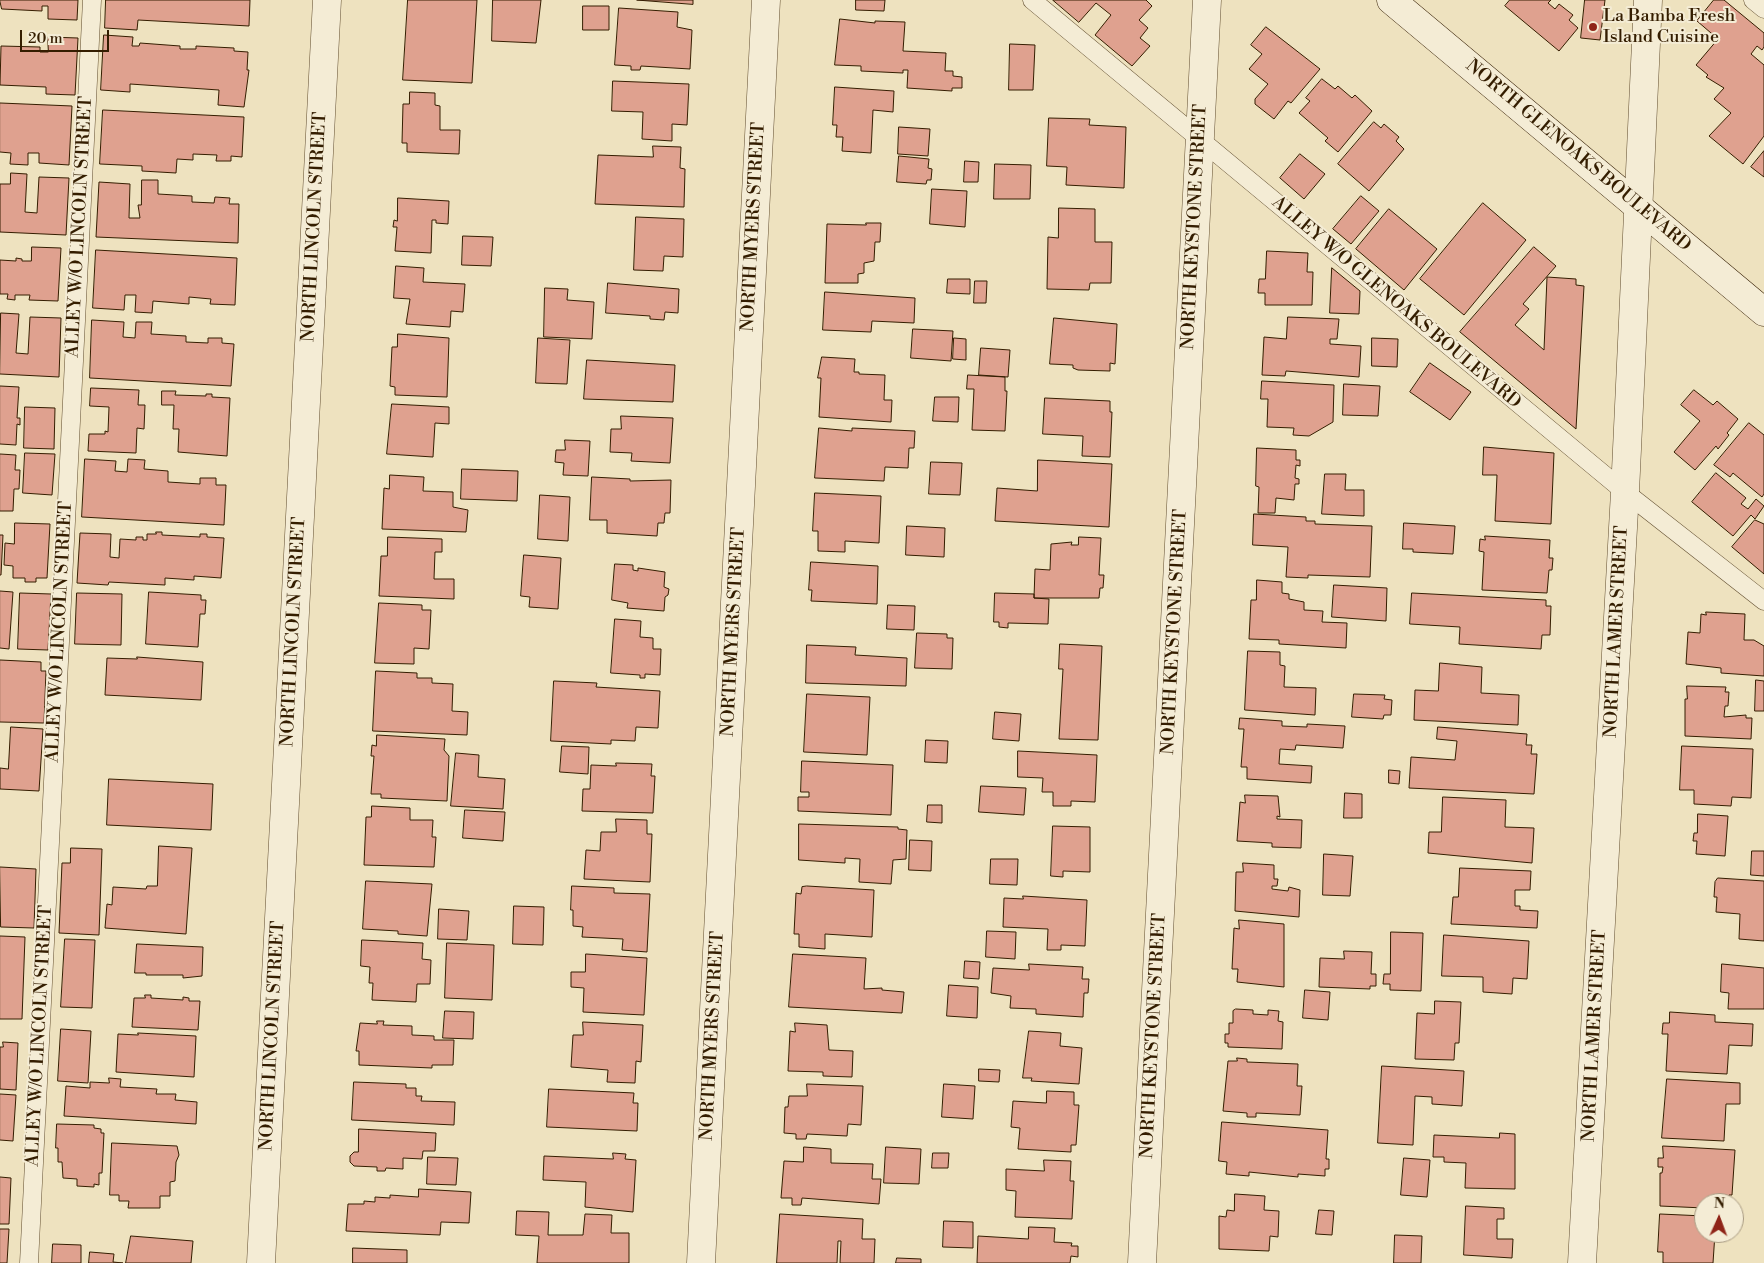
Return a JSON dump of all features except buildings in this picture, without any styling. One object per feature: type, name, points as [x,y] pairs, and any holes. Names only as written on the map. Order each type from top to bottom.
[{"type":"street","name":"NORTH LINCOLN STREET","points":[[262,1263],[327,0]]},
{"type":"street","name":"NORTH MYERS STREET","points":[[701,1263],[766,0]]},
{"type":"street","name":"NORTH KEYSTONE STREET","points":[[1142,1263],[1207,0]]},
{"type":"street","name":"NORTH GLENOAKS BOULEVARD","points":[[1391,0],[1764,312]]},
{"type":"street","name":"NORTH LAMER STREET","points":[[1582,1263],[1625,492],[1648,0]]},
{"type":"lane","name":"ALLEY W/O LINCOLN STREET","points":[[29,1263],[92,0]]},
{"type":"lane","name":"ALLEY W/O GLENOAKS BOULEVARD","points":[[1032,0],[1625,492],[1764,601]]},
{"type":"lane","points":[[1753,0],[1764,8]]},
{"type":"place","name":"La Bamba Fresh Island Cuisine","points":[[1593,27]]}]
